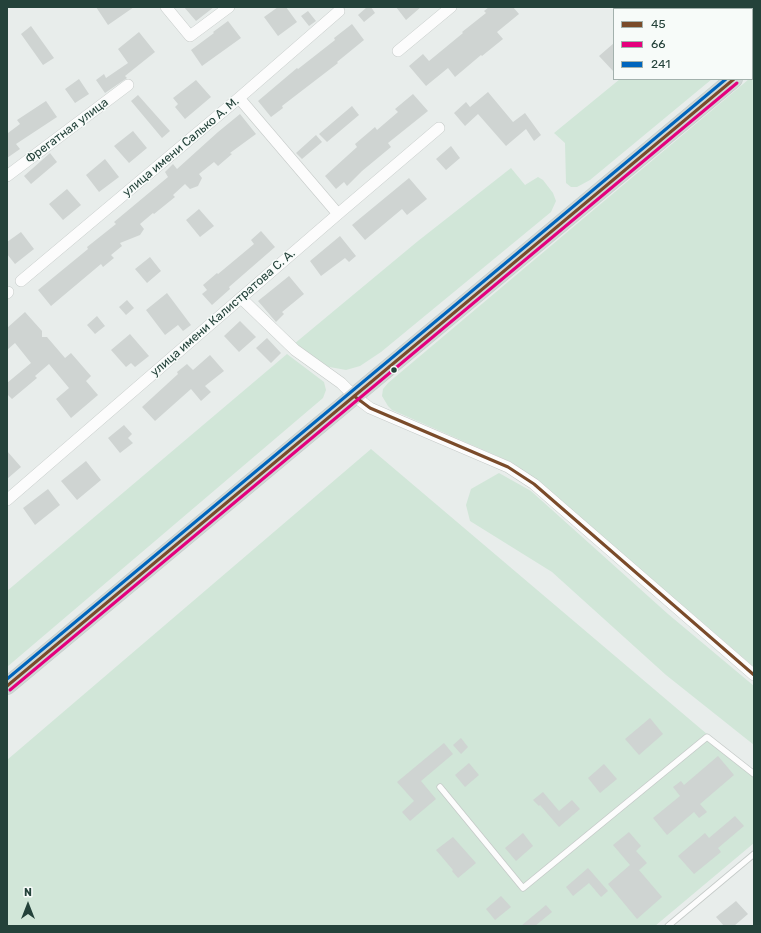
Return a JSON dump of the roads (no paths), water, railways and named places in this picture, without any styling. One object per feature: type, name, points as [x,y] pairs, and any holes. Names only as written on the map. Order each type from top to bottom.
[{"type":"main road","points":[[7,686],[733,80]]},
{"type":"street","points":[[166,7],[190,36],[229,7]]},
{"type":"street","points":[[398,51],[451,7]]},
{"type":"street","name":"улица имени Салько А. М.","points":[[21,281],[239,98],[339,11]]},
{"type":"street","name":"Фрегатная улица","points":[[7,176],[128,85]]},
{"type":"street","points":[[239,98],[338,214]]},
{"type":"street","name":"улица имени Калистратова С. А.","points":[[7,500],[439,128]]},
{"type":"street","points":[[241,298],[295,350],[341,383],[354,396],[370,408],[508,467],[534,484],[754,675]]},
{"type":"lane","points":[[440,787],[523,888],[707,737],[754,774]]},
{"type":"lane","points":[[668,926],[754,854]]}]
